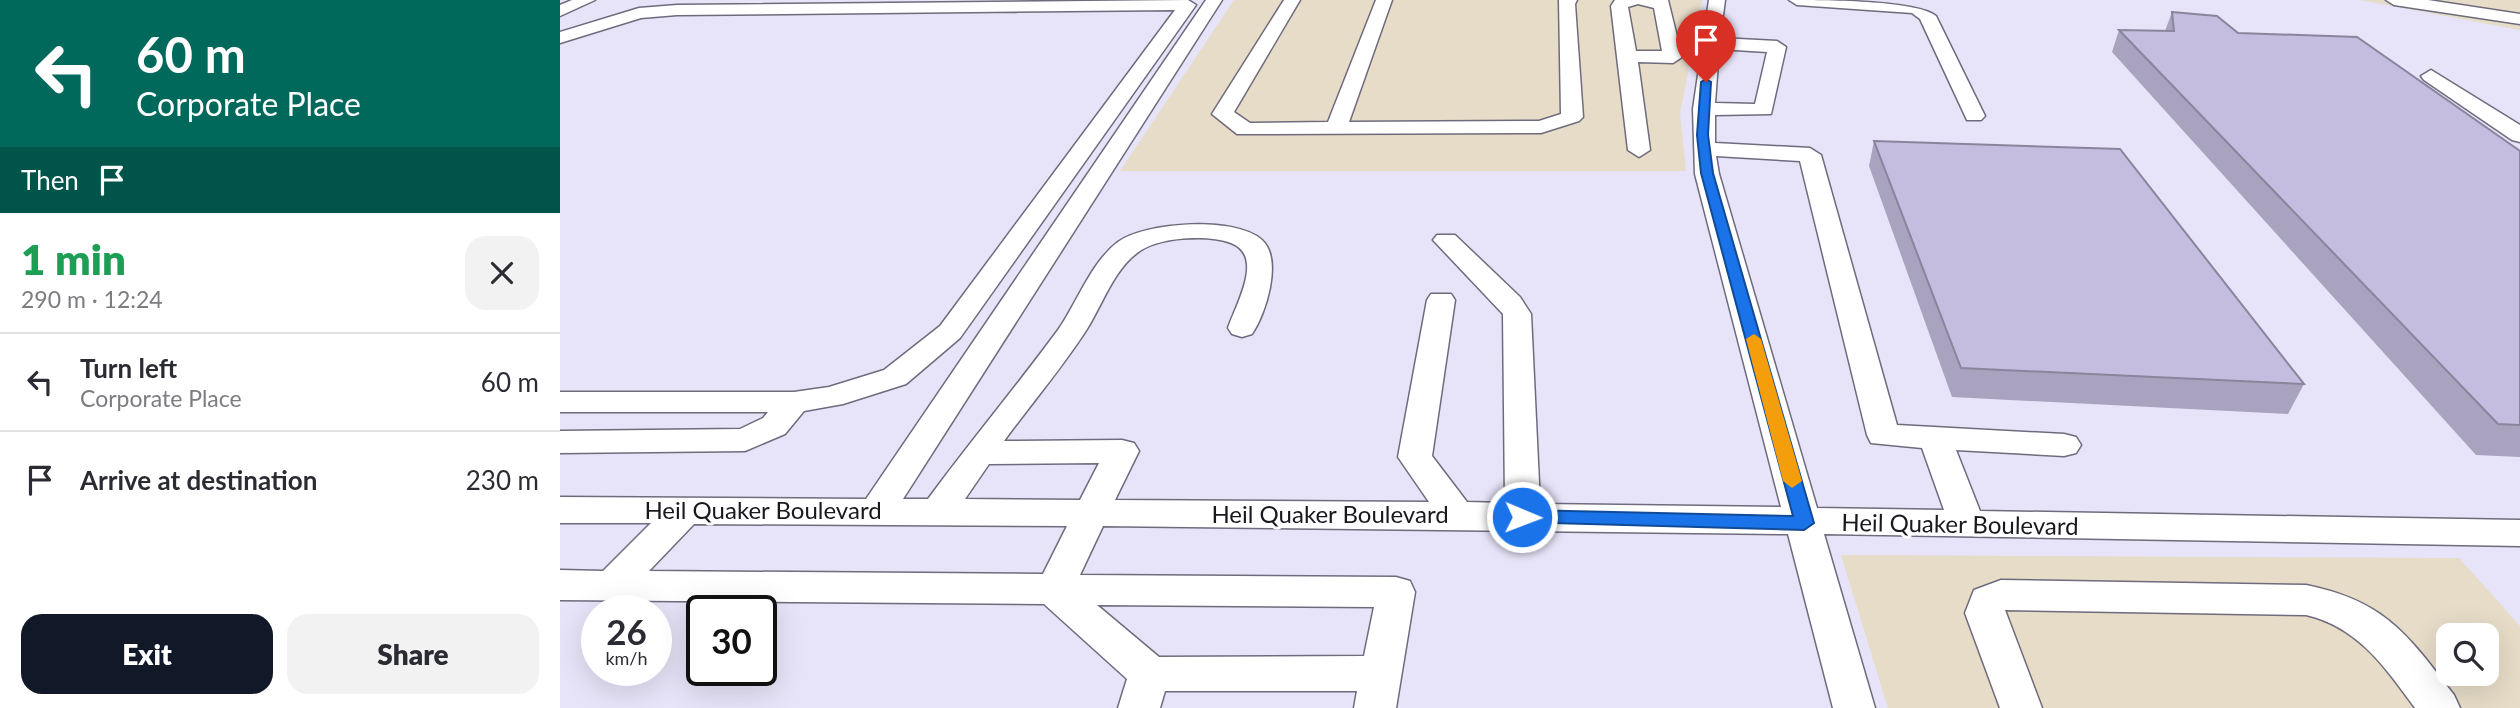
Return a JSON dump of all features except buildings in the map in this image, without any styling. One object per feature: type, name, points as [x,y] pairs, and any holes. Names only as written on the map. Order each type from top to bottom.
[{"type":"street","points":[[560,11],[587,0]]},
{"type":"street","points":[[876,512],[1214,0]]},
{"type":"street","points":[[1292,0],[1222,114],[1245,129],[1541,127],[1572,117],[1566,2],[1569,0]]},
{"type":"street","points":[[1336,129],[1384,0]]},
{"type":"street","points":[[1635,0],[1625,0],[1619,6],[1639,150]]},
{"type":"street","points":[[1628,56],[1673,57],[1662,4],[1641,0]]},
{"type":"street","points":[[1717,0],[1703,109],[1704,149],[1716,212],[1854,708]]},
{"type":"street","points":[[1797,0],[1916,8],[1927,16],[1974,116]]},
{"type":"street","points":[[2394,0],[2520,19]]},
{"type":"street","points":[[560,38],[639,13],[677,10],[1188,5],[950,332],[895,377],[832,397],[794,402],[560,402]]},
{"type":"street","points":[[560,27],[610,21]]},
{"type":"street","points":[[1703,109],[1764,110],[1777,47],[1711,43]]},
{"type":"street","points":[[2431,76],[2520,135]]},
{"type":"street","points":[[1704,149],[1810,155],[1883,435],[2064,445]]},
{"type":"street","points":[[937,513],[1004,415],[1071,332],[1126,247],[1147,236],[1180,233],[1238,234],[1254,244],[1260,257],[1258,274],[1242,328]]},
{"type":"street","points":[[1446,240],[1510,303],[1517,314],[1522,517]]},
{"type":"street","points":[[1441,300],[1415,457],[1457,515]]},
{"type":"street","points":[[560,442],[745,440],[774,426],[794,402]]},
{"type":"street","points":[[1934,438],[1967,525]]},
{"type":"street","points":[[979,453],[1122,452],[1054,590]]},
{"type":"street","name":"Heil Quaker Boulevard","points":[[560,510],[1457,515],[1804,523],[2520,533]]},
{"type":"street","points":[[612,586],[685,511]]},
{"type":"street","points":[[560,586],[1396,592],[1377,690],[1145,691],[1054,590]]},
{"type":"street","points":[[2021,708],[1985,613],[1988,601],[2001,595],[2306,600],[2330,604],[2356,615],[2378,631],[2439,708]]},
{"type":"shaded area","points":[[1234,0],[1702,0],[1680,114],[1686,171],[1120,171]]},
{"type":"shaded area","points":[[2360,0],[2520,0],[2520,30]]},
{"type":"shaded area","points":[[1841,555],[2459,558],[2520,626],[2520,708],[1888,708]]},
{"type":"slow traffic","points":[[1754,339],[1792,481]]},
{"type":"route","points":[[1522,517],[1804,523],[1707,173],[1702,135],[1706,82]]}]
